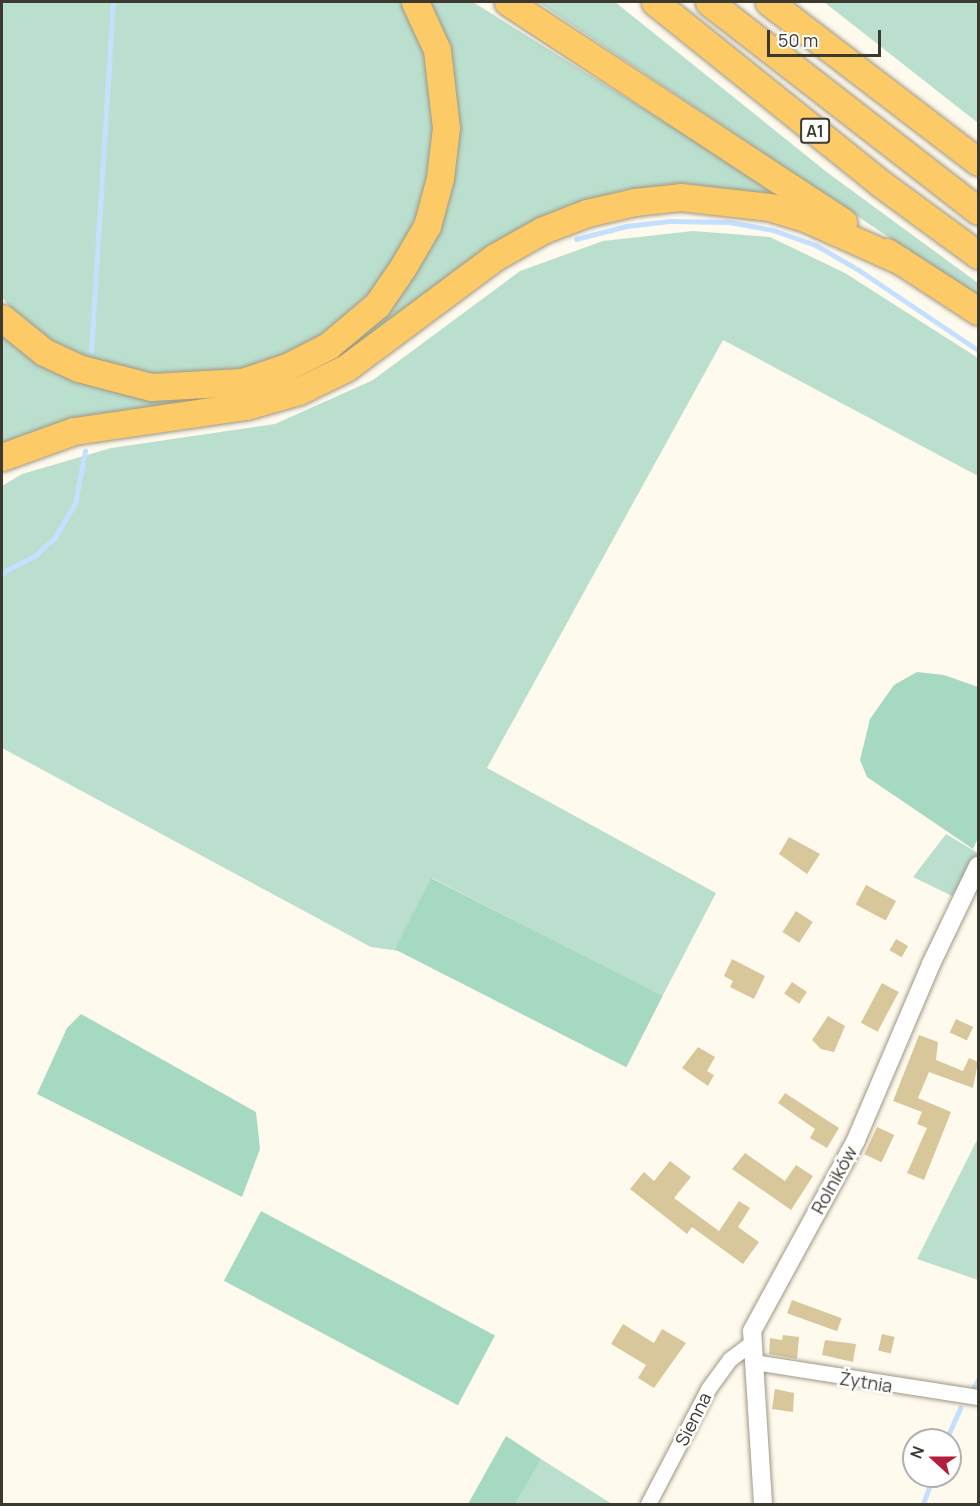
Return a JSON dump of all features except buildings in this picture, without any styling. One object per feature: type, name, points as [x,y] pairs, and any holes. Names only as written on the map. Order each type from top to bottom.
[{"type":"highway","points":[[2,318],[44,352],[78,368],[151,387],[242,382],[286,367],[328,346],[377,304],[403,267],[427,226],[440,178],[446,128],[437,50],[415,2]]},
{"type":"highway","points":[[508,2],[978,311]]},
{"type":"highway","name":"A1","points":[[655,2],[880,183],[978,255]]},
{"type":"highway","name":"A1","points":[[710,2],[978,211]]},
{"type":"highway","points":[[769,2],[978,162]]},
{"type":"highway","points":[[779,2],[806,32]]},
{"type":"highway","points":[[2,458],[74,431],[246,406],[298,391],[346,368],[514,246],[587,213],[635,202],[680,197],[769,207],[814,222],[901,261]]},
{"type":"street","name":"Rolników","points":[[763,1504],[752,1353],[757,1317],[856,1140],[931,964],[978,866]]},
{"type":"street","name":"Sienna","points":[[648,1504],[708,1389],[730,1359],[752,1353]]},
{"type":"street","name":"Żytnia","points":[[752,1353],[978,1397]]},
{"type":"green space","points":[[2,2],[403,2],[427,58],[435,112],[430,168],[421,206],[401,252],[374,289],[317,340],[277,360],[235,373],[156,379],[97,365],[34,331],[2,298]]},
{"type":"green space","points":[[424,2],[473,2],[770,188],[768,194],[687,184],[625,190],[570,205],[518,229],[366,341],[296,379],[262,392],[48,426],[2,444],[2,333],[138,395],[349,342],[447,184]]},
{"type":"green space","points":[[538,2],[615,2],[828,173],[978,283],[978,297]]},
{"type":"green space","points":[[824,2],[978,2],[978,123]]},
{"type":"green space","points":[[693,231],[770,237],[845,273],[978,358],[978,476],[723,340],[487,768],[716,893],[662,997],[432,878],[399,951],[371,947],[2,748],[2,486],[22,474],[111,448],[275,424],[373,380],[520,271],[603,241]]},
{"type":"green space","points":[[917,672],[944,675],[978,687],[978,838],[973,849],[867,777],[860,760],[870,719],[894,685]]},
{"type":"green space","points":[[946,834],[978,853],[978,873],[967,870],[952,896],[913,877]]},
{"type":"green space","points":[[431,878],[663,996],[626,1067],[395,949]]},
{"type":"green space","points":[[81,1014],[256,1112],[260,1149],[242,1197],[37,1094],[67,1028]]},
{"type":"green space","points":[[978,1138],[978,1280],[917,1259]]},
{"type":"green space","points":[[261,1211],[495,1335],[458,1405],[224,1281]]},
{"type":"green space","points":[[506,1436],[541,1459],[515,1504],[468,1504]]},
{"type":"green space","points":[[541,1459],[612,1504],[511,1504]]},
{"type":"waterway","points":[[91,351],[113,2]]},
{"type":"waterway","points":[[576,239],[627,226],[670,221],[729,222],[773,230],[816,245],[859,270],[978,350]]},
{"type":"waterway","points":[[2,573],[37,554],[55,537],[75,504],[85,451]]},
{"type":"waterway","points":[[971,1392],[978,1380]]},
{"type":"waterway","points":[[951,1428],[960,1408]]},
{"type":"waterway","points":[[923,1504],[929,1488]]}]
